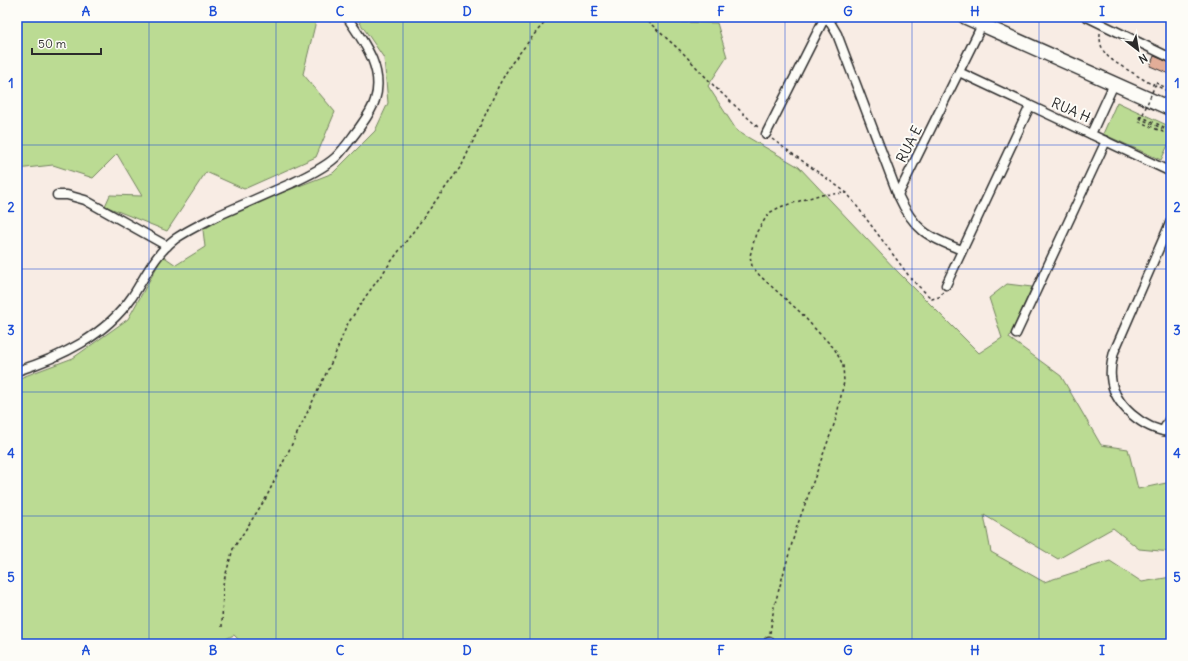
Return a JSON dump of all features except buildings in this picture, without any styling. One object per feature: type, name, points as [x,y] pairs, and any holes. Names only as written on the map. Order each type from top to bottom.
[{"type":"main road","points":[[965,17],[982,26],[1171,109]]},
{"type":"street","points":[[17,370],[61,355],[98,332],[112,321],[132,297],[154,260],[166,246],[187,231],[313,172],[336,157],[370,112],[378,87],[377,75],[373,61],[347,17]]},
{"type":"street","points":[[766,134],[826,17],[837,34],[898,195],[908,213],[924,232],[937,240],[962,250]]},
{"type":"street","points":[[1087,17],[1171,58]]},
{"type":"street","name":"RUA E","points":[[898,195],[982,26]]},
{"type":"street","name":"RUA H","points":[[959,72],[1171,172]]},
{"type":"street","points":[[1090,134],[1114,84]]},
{"type":"street","points":[[946,285],[1030,106]]},
{"type":"street","points":[[1016,334],[1106,141]]},
{"type":"street","points":[[57,195],[67,195],[85,200],[166,246]]},
{"type":"street","points":[[1171,221],[1114,352],[1111,377],[1112,385],[1119,398],[1134,416],[1149,426],[1167,431],[1171,416]]},
{"type":"path","points":[[222,627],[223,584],[233,549],[266,498],[334,357],[347,325],[366,296],[462,165],[499,85],[511,64],[550,17]]},
{"type":"path","points":[[642,17],[684,54],[716,88],[766,134],[848,193],[912,280],[927,296],[932,299],[936,299],[946,285]]},
{"type":"path","points":[[1102,24],[1101,43],[1107,56],[1111,60],[1153,85],[1154,82],[1171,90]]},
{"type":"path","points":[[1171,93],[1155,85],[1141,119],[1164,130],[1163,132],[1138,121],[1140,116],[1162,126],[1171,132]]},
{"type":"path","points":[[770,642],[774,607],[796,529],[836,419],[844,382],[843,365],[834,348],[800,312],[760,276],[752,266],[750,256],[756,233],[769,213],[787,204],[819,195],[848,193]]},
{"type":"green space","points":[[17,17],[317,17],[303,74],[335,112],[316,157],[244,189],[206,172],[167,231],[105,206],[110,195],[142,196],[117,154],[93,178],[53,165],[17,169]]},
{"type":"green space","points":[[356,17],[672,17],[674,22],[717,23],[727,57],[708,86],[737,131],[799,167],[898,272],[979,353],[1002,338],[989,298],[1007,284],[1032,287],[1009,338],[1061,376],[1101,445],[1128,449],[1138,489],[1171,482],[1171,552],[1139,549],[1113,528],[1058,559],[984,515],[991,552],[1044,582],[1110,561],[1142,582],[1171,577],[1171,644],[243,644],[234,635],[215,644],[17,644],[17,379],[73,358],[128,319],[163,256],[176,265],[205,247],[203,230],[234,211],[333,173],[375,131],[388,103],[384,58]]},
{"type":"green space","points":[[1117,102],[1171,127],[1171,139],[1161,160],[1103,134]]}]
